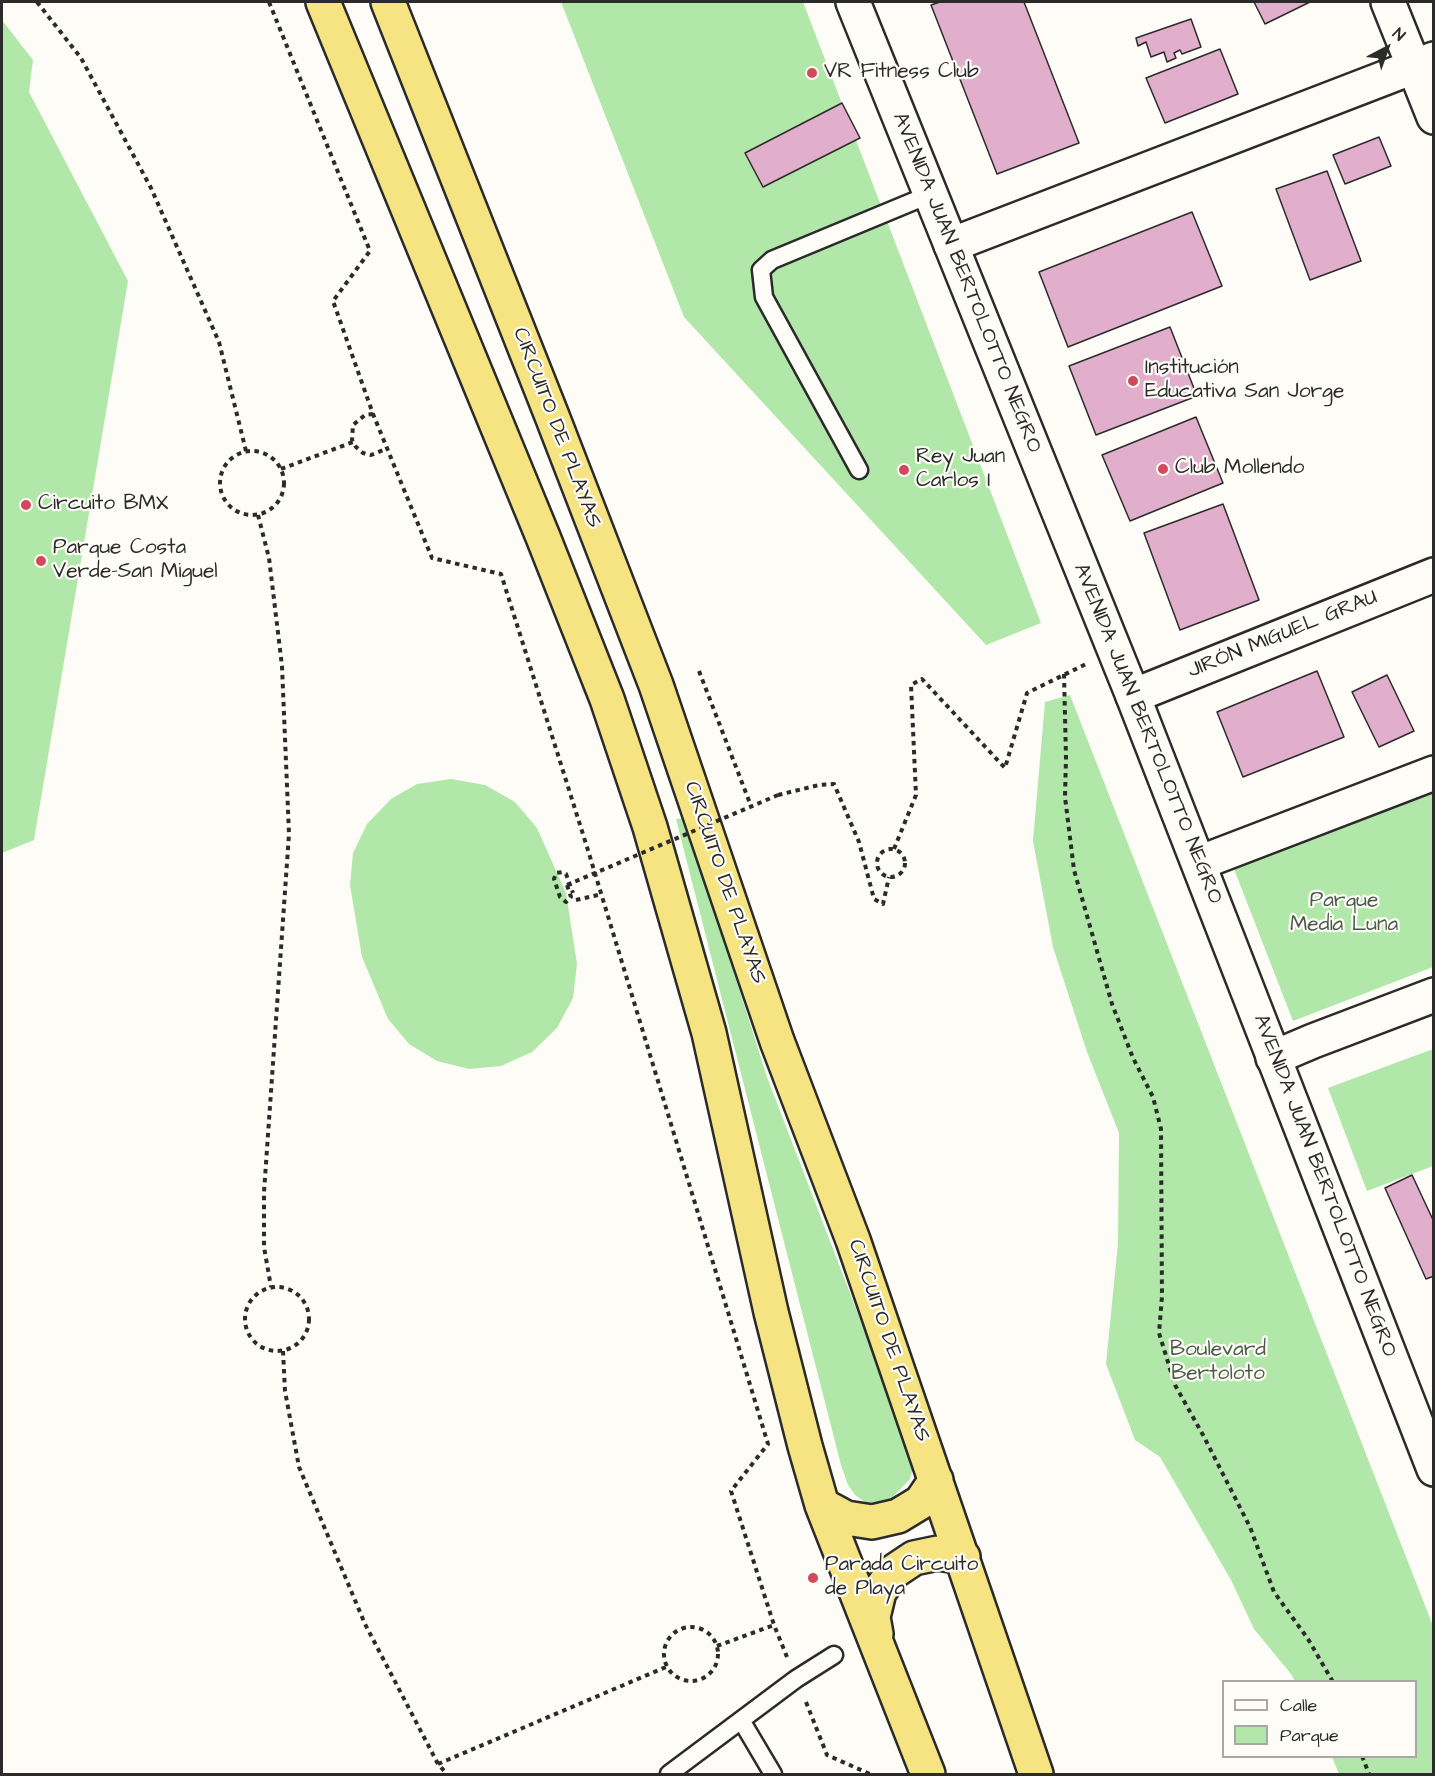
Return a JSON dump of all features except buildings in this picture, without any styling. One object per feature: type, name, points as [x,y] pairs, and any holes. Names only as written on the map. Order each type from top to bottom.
[{"type":"highway","points":[[323,2],[607,699],[650,827],[710,1033],[771,1312],[822,1505],[928,1774]]},
{"type":"highway","name":"CIRCUITO DE PLAYAS","points":[[388,2],[656,685],[777,1041],[853,1240],[1036,1774]]},
{"type":"highway","points":[[822,1505],[846,1518],[872,1522],[898,1516],[921,1502],[936,1480]]},
{"type":"highway","points":[[877,1641],[873,1617],[879,1592],[893,1572],[914,1558],[938,1553],[963,1557]]},
{"type":"main road","name":"AVENIDA JUAN BERTOLOTTO NEGRO","points":[[853,2],[1133,696],[1434,1468]]},
{"type":"main road","points":[[1388,2],[1424,62],[1434,117]]},
{"type":"main road","points":[[951,245],[1424,62]]},
{"type":"main road","name":"JIRÓN MIGUEL GRAU","points":[[1133,696],[1434,575]]},
{"type":"main road","points":[[1199,863],[1434,773]]},
{"type":"main road","points":[[1273,1058],[1434,995]]},
{"type":"lane","points":[[859,470],[764,297],[761,270],[772,260],[931,194]]},
{"type":"lane","points":[[669,1774],[796,1678],[834,1655]]},
{"type":"lane","points":[[741,1720],[773,1774]]},
{"type":"path","points":[[37,2],[81,58],[151,188],[219,342],[246,451]]},
{"type":"path","points":[[269,2],[370,250],[333,301],[386,449],[432,558],[501,574],[602,894],[768,1444],[731,1491],[774,1625],[827,1755],[870,1774]]},
{"type":"path","points":[[373,414],[365,415],[353,424],[351,432],[353,442],[363,453],[371,455],[386,449]]},
{"type":"path","points":[[281,469],[353,442]]},
{"type":"path","points":[[246,451],[259,451],[270,456],[281,469],[284,477],[284,490],[279,501],[270,510],[258,515],[246,514],[234,510],[225,501],[220,488],[220,476],[225,464],[234,456],[246,451]]},
{"type":"path","points":[[258,515],[268,558],[282,666],[289,834],[264,1192],[264,1247],[271,1287]]},
{"type":"path","points":[[894,849],[916,795],[911,685],[922,679],[1005,768],[1027,693],[1083,664]]},
{"type":"path","points":[[699,671],[751,806]]},
{"type":"path","points":[[1064,674],[1065,797],[1074,870],[1112,1004],[1133,1058],[1152,1097],[1161,1129],[1162,1285],[1159,1333],[1175,1385],[1250,1527],[1274,1592],[1308,1639],[1332,1680]]},
{"type":"path","points":[[573,893],[566,874],[556,873],[554,879],[560,897],[566,902],[571,897],[567,885],[751,806],[778,795],[819,785],[834,784],[859,842],[874,898],[883,904],[889,878]]},
{"type":"path","points":[[886,849],[894,849],[901,852],[906,866],[902,873],[889,878],[878,868],[877,860],[880,853],[886,849]]},
{"type":"path","points":[[576,900],[602,894]]},
{"type":"path","points":[[271,1287],[284,1287],[296,1292],[309,1313],[304,1338],[295,1347],[283,1351],[270,1351],[259,1346],[250,1336],[245,1325],[245,1312],[250,1300],[259,1291],[271,1287]]},
{"type":"path","points":[[283,1351],[285,1390],[299,1467],[365,1624],[438,1764],[447,1774]]},
{"type":"path","points":[[717,1646],[774,1625]]},
{"type":"path","points":[[698,1627],[713,1638],[717,1646],[717,1664],[712,1672],[705,1678],[688,1682],[672,1674],[663,1658],[664,1649],[673,1633],[681,1628],[698,1627]]},
{"type":"path","points":[[438,1764],[666,1666]]},
{"type":"path","points":[[1363,1758],[1369,1774]]},
{"type":"green space","name":"Rey Juan Carlos I","points":[[561,2],[803,2],[1041,623],[986,645],[684,317]]},
{"type":"green space","name":"Parque Costa Verde-San Miguel","points":[[2,20],[33,60],[29,92],[128,281],[34,840],[2,853]]},
{"type":"green space","name":"Boulevard Bertoloto","points":[[1070,695],[1433,1626],[1433,1774],[1339,1774],[1332,1758],[1417,1758],[1417,1680],[1294,1680],[1254,1629],[1231,1580],[1160,1457],[1135,1440],[1106,1364],[1118,1243],[1119,1133],[1087,1052],[1053,947],[1033,841],[1045,702]]},
{"type":"green space","points":[[451,779],[485,785],[515,802],[537,828],[566,893],[577,964],[573,998],[557,1028],[532,1052],[501,1066],[469,1069],[437,1061],[409,1044],[388,1019],[362,957],[350,885],[353,853],[367,824],[391,799],[417,784]]},
{"type":"green space","name":"Parque Media Luna","points":[[1433,791],[1433,967],[1293,1021],[1234,869]]},
{"type":"green space","points":[[685,818],[767,1077],[911,1452],[914,1465],[910,1479],[890,1500],[877,1504],[865,1502],[855,1495],[848,1485],[841,1465],[676,819]]},
{"type":"green space","points":[[1433,1049],[1433,1166],[1367,1191],[1328,1088]]},
{"type":"place","name":"VR Fitness Club","points":[[812,73]]},
{"type":"place","name":"Institución Educativa San Jorge","points":[[1133,381]]},
{"type":"place","name":"Club Mollendo","points":[[1163,469]]},
{"type":"place","name":"Rey Juan Carlos I","points":[[904,470]]},
{"type":"place","name":"Circuito BMX","points":[[26,505]]},
{"type":"place","name":"Parque Costa Verde-San Miguel","points":[[41,561]]},
{"type":"place","name":"Parada Circuito de Playa","points":[[813,1578]]}]
